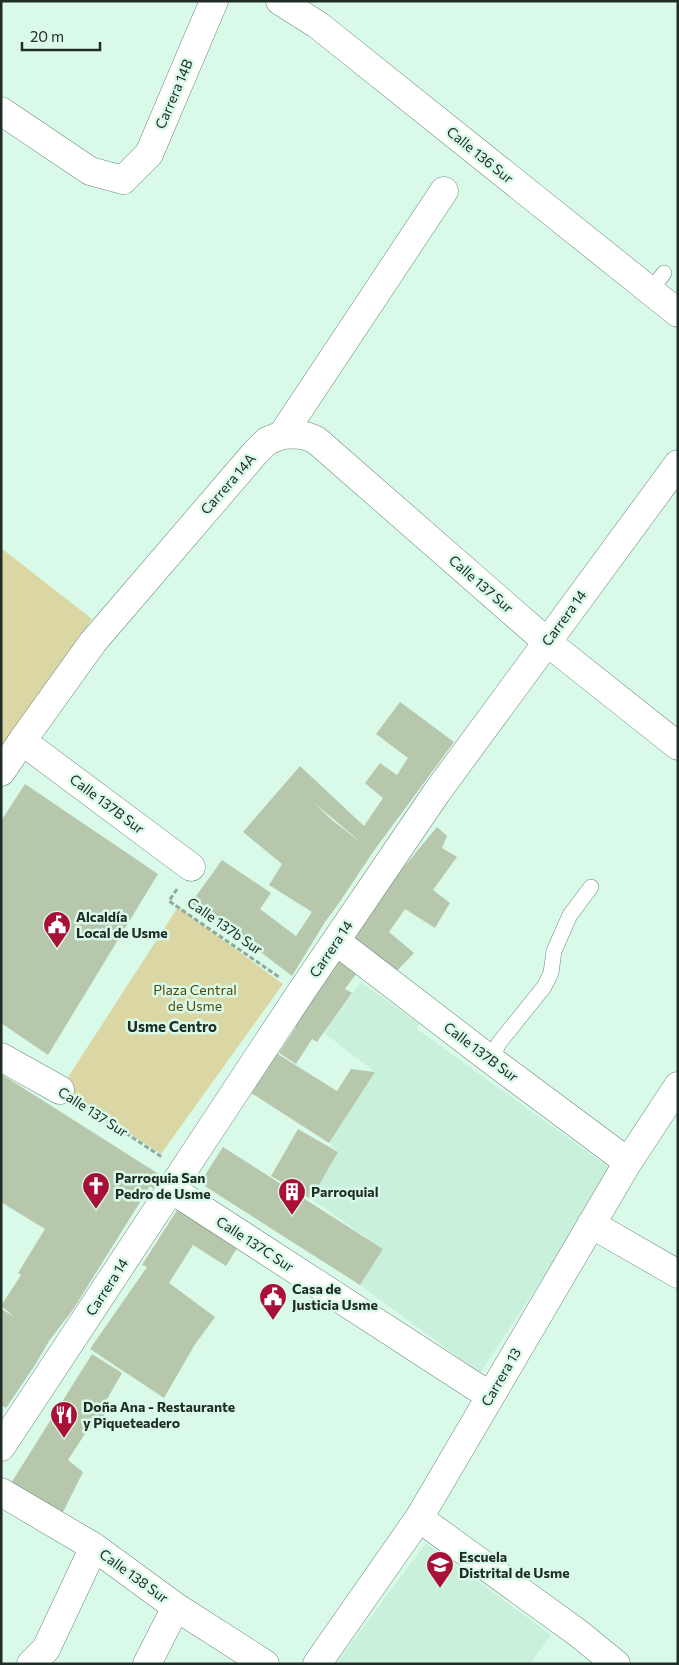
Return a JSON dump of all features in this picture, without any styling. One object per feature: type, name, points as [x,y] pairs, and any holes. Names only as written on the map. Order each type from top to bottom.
[{"type":"street","name":"Carrera 14B","points":[[1,111],[90,171],[123,180],[149,154],[214,1]]},
{"type":"street","name":"Calle 136 Sur","points":[[280,1],[318,25],[657,282],[678,313]]},
{"type":"street","name":"Carrera 14A","points":[[1,772],[93,642],[255,453],[267,441],[282,435],[444,191]]},
{"type":"street","name":"Calle 137 Sur","points":[[282,435],[298,434],[316,440],[547,642],[678,746]]},
{"type":"street","name":"Carrera 14","points":[[1,1447],[302,992],[437,792],[678,464]]},
{"type":"street","name":"Calle 137B Sur","points":[[22,741],[191,867]]},
{"type":"street","name":"Calle 137B Sur","points":[[336,941],[628,1162]]},
{"type":"street","name":"Calle 137 Sur","points":[[1,1058],[60,1090]]},
{"type":"street","name":"Carrera 13","points":[[317,1664],[419,1518],[628,1162],[678,1086]]},
{"type":"street","name":"Calle 137C Sur","points":[[177,1180],[490,1396]]},
{"type":"street","points":[[591,1224],[678,1274]]},
{"type":"street","name":"Calle 138 Sur","points":[[1,1492],[94,1547],[176,1607],[238,1657],[265,1664]]},
{"type":"street","points":[[419,1518],[578,1633],[616,1664]]},
{"type":"street","points":[[31,1664],[46,1649],[94,1547]]},
{"type":"street","points":[[147,1664],[176,1607]]},
{"type":"lane","points":[[492,1060],[499,1043],[544,987],[551,973],[554,951],[570,915],[590,886]]},
{"type":"path","name":"Calle 137b Sur","points":[[191,867],[169,901],[302,992]]},
{"type":"path","name":"Calle 137 Sur","points":[[60,1090],[177,1180]]},
{"type":"shaded area","points":[[361,982],[419,1024],[417,1029],[614,1171],[480,1373],[360,1285],[383,1249],[311,1199],[338,1152],[329,1143],[375,1072],[324,1033]]},
{"type":"shaded area","name":"Escuela Distrital de Usme","points":[[426,1543],[551,1635],[530,1664],[341,1664],[338,1661]]},
{"type":"green space","points":[[1,548],[92,619],[1,747]]},
{"type":"green space","name":"Plaza Central de Usme","points":[[178,907],[283,984],[161,1154],[61,1088]]},
{"type":"building","points":[[400,702],[454,742],[373,852],[325,922],[292,976],[245,940],[191,903],[222,860],[271,893],[260,909],[296,936],[312,912],[269,885],[282,864],[243,832],[300,766],[364,826],[383,798],[365,783],[380,763],[397,775],[408,758],[376,734]],"holes":[[[313,802],[362,843],[333,821]]]},
{"type":"building","name":"Alcaldía Local de Usme","points":[[25,784],[158,874],[48,1055],[1,1023],[1,821]]},
{"type":"building","points":[[437,827],[447,836],[442,848],[457,857],[433,890],[450,903],[435,928],[405,909],[389,932],[414,953],[395,973],[352,940],[402,869]]},
{"type":"building","points":[[338,961],[356,974],[345,989],[352,993],[317,1042],[312,1039],[296,1064],[279,1053],[296,1027],[293,1025]]},
{"type":"building","points":[[273,1051],[337,1091],[351,1069],[375,1072],[329,1143],[248,1091]]},
{"type":"building","points":[[1,1074],[165,1178],[157,1191],[150,1186],[74,1308],[49,1341],[6,1408],[1,1405],[1,1309],[15,1317],[1,1306],[21,1275],[18,1273],[45,1229],[1,1202]]},
{"type":"building","points":[[298,1129],[338,1152],[311,1199],[271,1176]]},
{"type":"building","name":"Parroquial","points":[[223,1147],[383,1249],[360,1285],[200,1183]]},
{"type":"building","points":[[179,1207],[239,1245],[226,1266],[193,1245],[169,1283],[215,1317],[194,1346],[164,1398],[90,1349],[147,1267],[142,1265]]},
{"type":"building","points":[[92,1354],[122,1373],[103,1406],[108,1409],[96,1429],[90,1426],[68,1460],[83,1472],[60,1518],[8,1488]]},
{"type":"place","name":"Alcaldía Local de Usme","points":[[57,949]]},
{"type":"place","name":"Parroquia San Pedro de Usme","points":[[96,1210]]},
{"type":"place","name":"Parroquial","points":[[292,1216]]},
{"type":"place","name":"Casa de Justicia Usme","points":[[273,1321]]},
{"type":"place","name":"Doña Ana - Restaurante y Piqueteadero","points":[[64,1439]]},
{"type":"place","name":"Escuela Distrital de Usme","points":[[440,1589]]},
{"type":"district","name":"Usme Centro","points":[[172,1027]]}]
